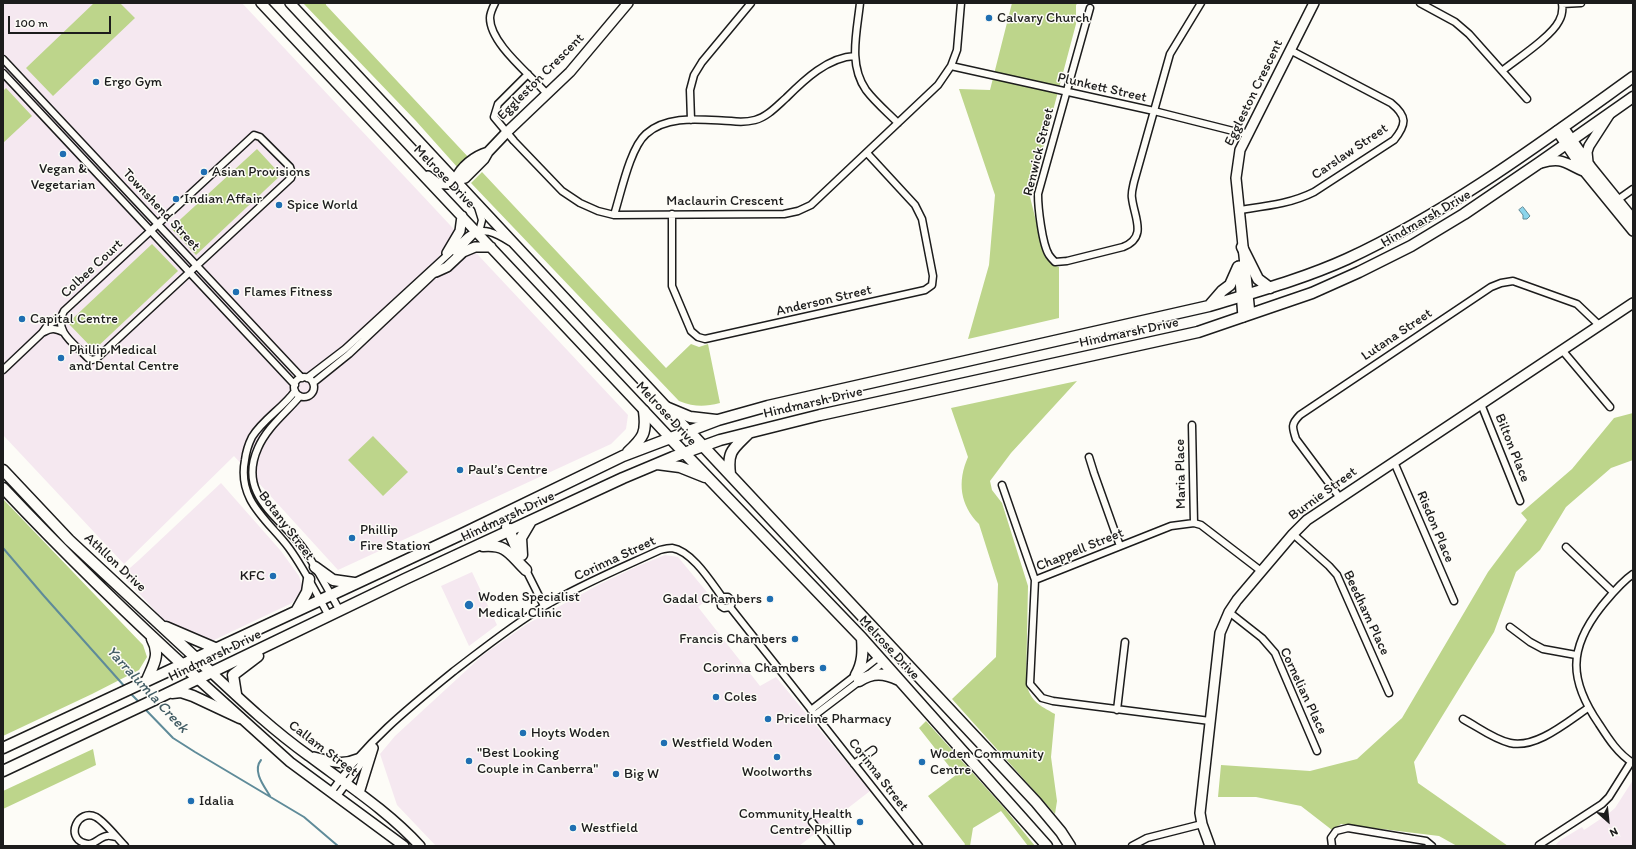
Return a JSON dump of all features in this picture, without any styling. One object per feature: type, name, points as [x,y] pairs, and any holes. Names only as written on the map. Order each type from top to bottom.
[{"type":"main road","name":"Hindmarsh Drive","points":[[3,748],[493,519],[623,456],[718,420],[768,406],[1209,306],[1270,288],[1346,260],[1453,202],[1633,77]]},
{"type":"main road","name":"Hindmarsh Drive","points":[[3,771],[212,673],[477,546],[508,529],[532,521],[656,464],[704,446],[750,432],[820,415],[1198,332],[1312,293],[1411,246],[1464,214],[1633,97]]},
{"type":"main road","points":[[1242,247],[1258,279],[1270,288]]},
{"type":"main road","points":[[1209,306],[1230,285],[1238,267]]},
{"type":"main road","points":[[666,407],[690,417],[718,420]]},
{"type":"main road","points":[[623,456],[640,441],[644,432],[644,411]]},
{"type":"main road","name":"Melrose Drive","points":[[689,431],[1048,815],[1070,846]]},
{"type":"main road","points":[[730,474],[728,462],[731,453],[750,432]]},
{"type":"main road","name":"Melrose Drive","points":[[670,438],[858,634],[1047,846]]},
{"type":"main road","points":[[656,464],[680,468],[707,478]]},
{"type":"main road","name":"Athllon Drive","points":[[3,470],[69,540],[212,673]]},
{"type":"main road","name":"Athllon Drive","points":[[3,488],[56,544],[150,636],[198,679]]},
{"type":"main road","points":[[522,555],[521,538],[532,521]]},
{"type":"main road","points":[[477,546],[497,545],[506,549],[526,570]]},
{"type":"main road","points":[[315,567],[333,580],[354,583]]},
{"type":"main road","points":[[297,610],[306,592],[309,579]]},
{"type":"main road","points":[[838,613],[847,613],[855,609]]},
{"type":"main road","points":[[855,609],[852,619],[852,626],[858,634],[863,649],[858,678],[876,674],[890,676],[902,682]]},
{"type":"main road","points":[[160,625],[215,648]]},
{"type":"main road","points":[[144,682],[156,660],[157,651],[150,636]]},
{"type":"main road","points":[[236,694],[233,675],[280,640]]},
{"type":"main road","points":[[882,660],[893,650]]},
{"type":"main road","points":[[167,694],[181,692],[240,718]]},
{"type":"main road","points":[[1038,835],[1044,846]]},
{"type":"street","name":"Melrose Drive","points":[[261,3],[670,438]]},
{"type":"street","name":"Melrose Drive","points":[[290,3],[452,182],[476,201],[516,246],[689,431]]},
{"type":"street","name":"Eggleston Crescent","points":[[452,182],[460,171],[480,154],[488,152],[570,72],[628,3]]},
{"type":"street","points":[[691,120],[690,90],[694,75],[702,62],[751,3]]},
{"type":"street","points":[[860,3],[855,56],[861,82],[898,123]]},
{"type":"street","name":"Maclaurin Crescent","points":[[528,74],[498,104],[494,117],[562,191],[573,199],[598,211],[614,214],[784,214],[798,211],[811,205],[938,85],[951,66],[957,50],[961,3]]},
{"type":"street","points":[[1154,112],[1170,54],[1200,3]]},
{"type":"street","name":"Eggleston Crescent","points":[[1244,296],[1246,266],[1242,247],[1236,178],[1240,150],[1247,133],[1314,3]]},
{"type":"street","points":[[1420,3],[1455,22],[1469,34],[1527,99]]},
{"type":"street","points":[[1502,71],[1534,46],[1556,26],[1561,17],[1562,4],[1581,3]]},
{"type":"street","points":[[493,4],[490,18],[494,33],[503,48],[547,94]]},
{"type":"street","points":[[1066,92],[1090,8]]},
{"type":"street","name":"Carslaw Street","points":[[1239,210],[1290,202],[1308,195],[1394,140],[1403,128],[1404,123],[1402,113],[1391,103],[1290,50]]},
{"type":"street","points":[[614,214],[636,146],[645,134],[656,126],[670,121],[691,120],[744,122],[756,120],[776,108],[814,73],[845,57],[855,56]]},
{"type":"street","name":"Townshend Street","points":[[3,59],[304,378]]},
{"type":"street","name":"Plunkett Street","points":[[951,66],[1241,133],[1247,133]]},
{"type":"street","name":"Townshend Street","points":[[3,73],[297,390]]},
{"type":"street","name":"Renwick Street","points":[[1066,92],[1038,194],[1038,205],[1046,248],[1049,256],[1056,262],[1068,261],[1123,246],[1132,243],[1137,236],[1138,228],[1132,196],[1134,182],[1154,112]]},
{"type":"street","points":[[1588,169],[1587,152],[1589,146],[1609,114]]},
{"type":"street","points":[[1560,129],[1588,169],[1615,202],[1633,230]]},
{"type":"street","name":"Colbee Court","points":[[254,135],[260,137],[290,167],[292,174],[291,178],[96,359],[92,360],[88,358],[63,332],[60,325],[61,317],[64,311],[151,231],[254,135]]},
{"type":"street","name":"Anderson Street","points":[[672,214],[672,286],[691,331],[698,337],[705,339],[925,290],[932,286],[933,276],[922,219],[916,205],[866,153]]},
{"type":"street","points":[[1539,163],[1555,160],[1588,169]]},
{"type":"street","points":[[418,171],[437,183],[452,182],[448,192],[452,207]]},
{"type":"street","points":[[1615,202],[1633,189]]},
{"type":"street","points":[[313,383],[349,354],[477,232],[482,224],[482,220],[476,201]]},
{"type":"street","points":[[1615,202],[1633,219]]},
{"type":"street","points":[[448,253],[460,231],[462,216]]},
{"type":"street","points":[[313,383],[314,390],[306,397],[297,390],[297,380],[304,378],[345,349],[468,236],[477,232],[493,232],[516,246]]},
{"type":"street","points":[[436,272],[446,267],[463,252],[469,249],[475,247],[491,247]]},
{"type":"street","name":"Eggleston Crescent","points":[[1242,247],[1238,267],[1244,296],[1246,316]]},
{"type":"street","name":"Lutana Street","points":[[1340,498],[1296,439],[1292,429],[1294,421],[1300,414],[1423,331],[1491,287],[1513,281],[1577,304],[1599,325]]},
{"type":"street","name":"Burnie Street","points":[[1210,846],[1202,824],[1200,813],[1220,633],[1229,612],[1293,534],[1307,520],[1633,303]]},
{"type":"street","points":[[3,370],[42,333],[47,326],[61,317]]},
{"type":"street","points":[[42,333],[49,329],[56,329],[63,332]]},
{"type":"street","points":[[1562,350],[1610,407]]},
{"type":"street","points":[[304,378],[313,383]]},
{"type":"street","name":"Botany Street","points":[[297,390],[288,410],[266,434],[258,447],[254,462],[253,480],[264,506],[302,547],[340,611]]},
{"type":"street","name":"Botany Street","points":[[297,390],[259,427],[253,436],[246,454],[244,477],[247,493],[251,502],[289,548],[309,579],[329,616]]},
{"type":"street","name":"Bilton Place","points":[[1481,404],[1520,501]]},
{"type":"street","name":"Maria Place","points":[[1192,424],[1194,523]]},
{"type":"street","points":[[1089,456],[1120,546]]},
{"type":"street","name":"Risdon Place","points":[[1394,462],[1454,601]]},
{"type":"street","points":[[1002,485],[1035,580]]},
{"type":"street","points":[[515,508],[508,529],[544,606]]},
{"type":"street","points":[[493,519],[501,520],[508,529],[522,555],[526,570]]},
{"type":"street","points":[[1194,523],[1208,529],[1262,571]]},
{"type":"street","name":"Chappell Street","points":[[1194,523],[1171,526],[1035,580],[1030,684],[1042,698],[1053,702],[1210,721]]},
{"type":"street","name":"Beedham Place","points":[[1293,534],[1337,575],[1389,693]]},
{"type":"street","points":[[1566,546],[1613,592]]},
{"type":"street","name":"Corinna Street","points":[[334,794],[357,759],[398,717],[470,658],[518,622],[544,606],[634,562],[668,548],[678,550],[689,556],[722,597],[720,600],[720,606],[724,608],[730,607],[919,846]]},
{"type":"street","points":[[1539,845],[1602,804],[1609,797],[1632,762],[1613,745],[1588,708],[1576,671],[1576,655],[1580,641],[1587,626],[1613,592],[1633,574]]},
{"type":"street","name":"Cornelian Place","points":[[1229,612],[1262,638],[1275,653],[1317,751]]},
{"type":"street","points":[[1510,627],[1530,642],[1543,649],[1576,655]]},
{"type":"street","points":[[1118,710],[1125,642]]},
{"type":"street","points":[[811,710],[882,660]]},
{"type":"street","name":"Callam Street","points":[[212,673],[277,732],[359,793],[410,835],[420,846]]},
{"type":"street","points":[[815,715],[858,678]]},
{"type":"street","name":"Callam Street","points":[[198,679],[290,762],[404,846]]},
{"type":"street","points":[[1463,719],[1495,737],[1511,743],[1524,744],[1538,740],[1588,708]]},
{"type":"street","name":"Corinna Street","points":[[343,781],[373,748],[378,737]]},
{"type":"street","points":[[359,793],[373,748]]},
{"type":"street","points":[[854,764],[873,750]]},
{"type":"street","points":[[309,756],[339,763],[348,763],[357,759]]},
{"type":"street","points":[[116,837],[106,836],[95,843],[86,844],[78,839],[74,830],[80,818],[89,815],[94,816],[116,837],[125,846]]},
{"type":"street","points":[[812,822],[831,846]]},
{"type":"street","points":[[1132,846],[1147,838],[1202,824]]},
{"type":"street","points":[[1332,846],[1331,838],[1336,831],[1348,828],[1426,841],[1432,846]]},
{"type":"shaded area","points":[[3,3],[242,3],[628,415],[626,429],[611,444],[338,570],[234,456],[124,564],[3,435]]},
{"type":"shaded area","points":[[221,483],[281,551],[299,576],[303,589],[292,603],[212,641],[197,638],[163,619],[122,575]]},
{"type":"shaded area","points":[[665,555],[678,557],[711,597],[698,607],[760,686],[776,677],[870,791],[799,846],[436,846],[397,805],[380,754],[395,736],[483,655],[527,624],[600,584]]},
{"type":"shaded area","name":"Woden Specialist Medical Clinic","points":[[472,572],[497,625],[469,646],[441,586]]},
{"type":"shaded area","points":[[1633,780],[1633,846],[1555,846],[1559,841],[1582,827],[1584,830],[1608,814],[1615,808]]},
{"type":"green space","points":[[94,3],[120,3],[135,18],[53,96],[26,68]]},
{"type":"green space","points":[[303,3],[326,3],[326,5],[470,159],[458,168],[416,121]]},
{"type":"green space","points":[[1012,3],[1078,3],[1076,5],[1076,24],[1030,197],[1045,257],[1053,265],[1059,267],[1059,318],[968,339],[989,265],[995,195],[959,89],[990,90]]},
{"type":"green space","points":[[6,88],[32,116],[3,143],[3,91]]},
{"type":"green space","points":[[257,149],[281,175],[196,255],[171,228]]},
{"type":"green space","points":[[482,172],[666,368],[691,344],[699,347],[708,344],[720,403],[700,406],[679,401],[471,183]]},
{"type":"green space","points":[[152,244],[178,271],[94,350],[68,323]]},
{"type":"green space","points":[[1077,381],[1011,453],[990,481],[992,490],[1002,503],[1028,586],[1026,683],[1033,699],[1044,708],[1055,714],[1051,757],[1057,801],[1055,814],[952,699],[996,657],[998,584],[979,524],[973,517],[964,501],[962,493],[962,475],[968,457],[951,408]]},
{"type":"green space","points":[[1633,413],[1633,460],[1611,468],[1566,507],[1540,550],[1516,572],[1494,632],[1414,762],[1418,783],[1508,846],[1457,846],[1439,836],[1341,824],[1332,830],[1301,806],[1256,797],[1218,797],[1221,765],[1310,771],[1357,759],[1402,718],[1488,572],[1527,520],[1521,513],[1572,469],[1614,418]]},
{"type":"green space","points":[[373,436],[408,472],[383,496],[348,460]]},
{"type":"green space","points":[[3,499],[143,645],[147,657],[139,670],[3,736]]},
{"type":"green space","points":[[926,721],[1005,809],[1035,846],[1028,846],[1001,811],[973,828],[970,846],[964,846],[965,844],[928,796],[956,775],[919,728]]},
{"type":"green space","points":[[93,749],[96,765],[3,809],[3,791]]},
{"type":"water","points":[[1523,207],[1530,216],[1527,219],[1523,219],[1523,215],[1519,210]]},
{"type":"waterway","name":"Yarralumla Creek","points":[[3,548],[126,688]]},
{"type":"waterway","name":"Yarralumla Creek","points":[[130,693],[140,703]]},
{"type":"waterway","name":"Yarralumla Creek","points":[[144,708],[173,738],[304,817],[338,846]]},
{"type":"waterway","points":[[261,760],[258,774],[270,796]]},
{"type":"place","name":"Calvary Church","points":[[989,18]]},
{"type":"place","name":"Ergo Gym","points":[[96,82]]},
{"type":"place","name":"Vegan & Vegetarian","points":[[63,154]]},
{"type":"place","name":"Asian Provisions","points":[[204,172]]},
{"type":"place","name":"Indian Affair","points":[[176,199]]},
{"type":"place","name":"Spice World","points":[[279,205]]},
{"type":"place","name":"Flames Fitness","points":[[236,292]]},
{"type":"place","name":"Capital Centre","points":[[22,319]]},
{"type":"place","name":"Phillip Medical and Dental Centre","points":[[61,358]]},
{"type":"place","name":"Paul’s Centre","points":[[460,470]]},
{"type":"place","name":"Phillip Fire Station","points":[[352,538]]},
{"type":"place","name":"KFC","points":[[273,576]]},
{"type":"place","name":"Gadal Chambers","points":[[770,599]]},
{"type":"place","name":"Woden Specialist Medical Clinic","points":[[469,605]]},
{"type":"place","name":"Francis Chambers","points":[[795,639]]},
{"type":"place","name":"Corinna Chambers","points":[[823,668]]},
{"type":"place","name":"Coles","points":[[716,697]]},
{"type":"place","name":"Priceline Pharmacy","points":[[768,719]]},
{"type":"place","name":"Hoyts Woden","points":[[523,733]]},
{"type":"place","name":"Westfield Woden","points":[[664,743]]},
{"type":"place","name":"Woolworths","points":[[777,757]]},
{"type":"place","name":"\"Best Looking Couple in Canberra\"","points":[[469,761]]},
{"type":"place","name":"Woden Community Centre","points":[[922,762]]},
{"type":"place","name":"Big W","points":[[616,774]]},
{"type":"place","name":"Idalia","points":[[191,801]]},
{"type":"place","name":"Community Health Centre Phillip","points":[[860,822]]},
{"type":"place","name":"Westfield","points":[[573,828]]}]
